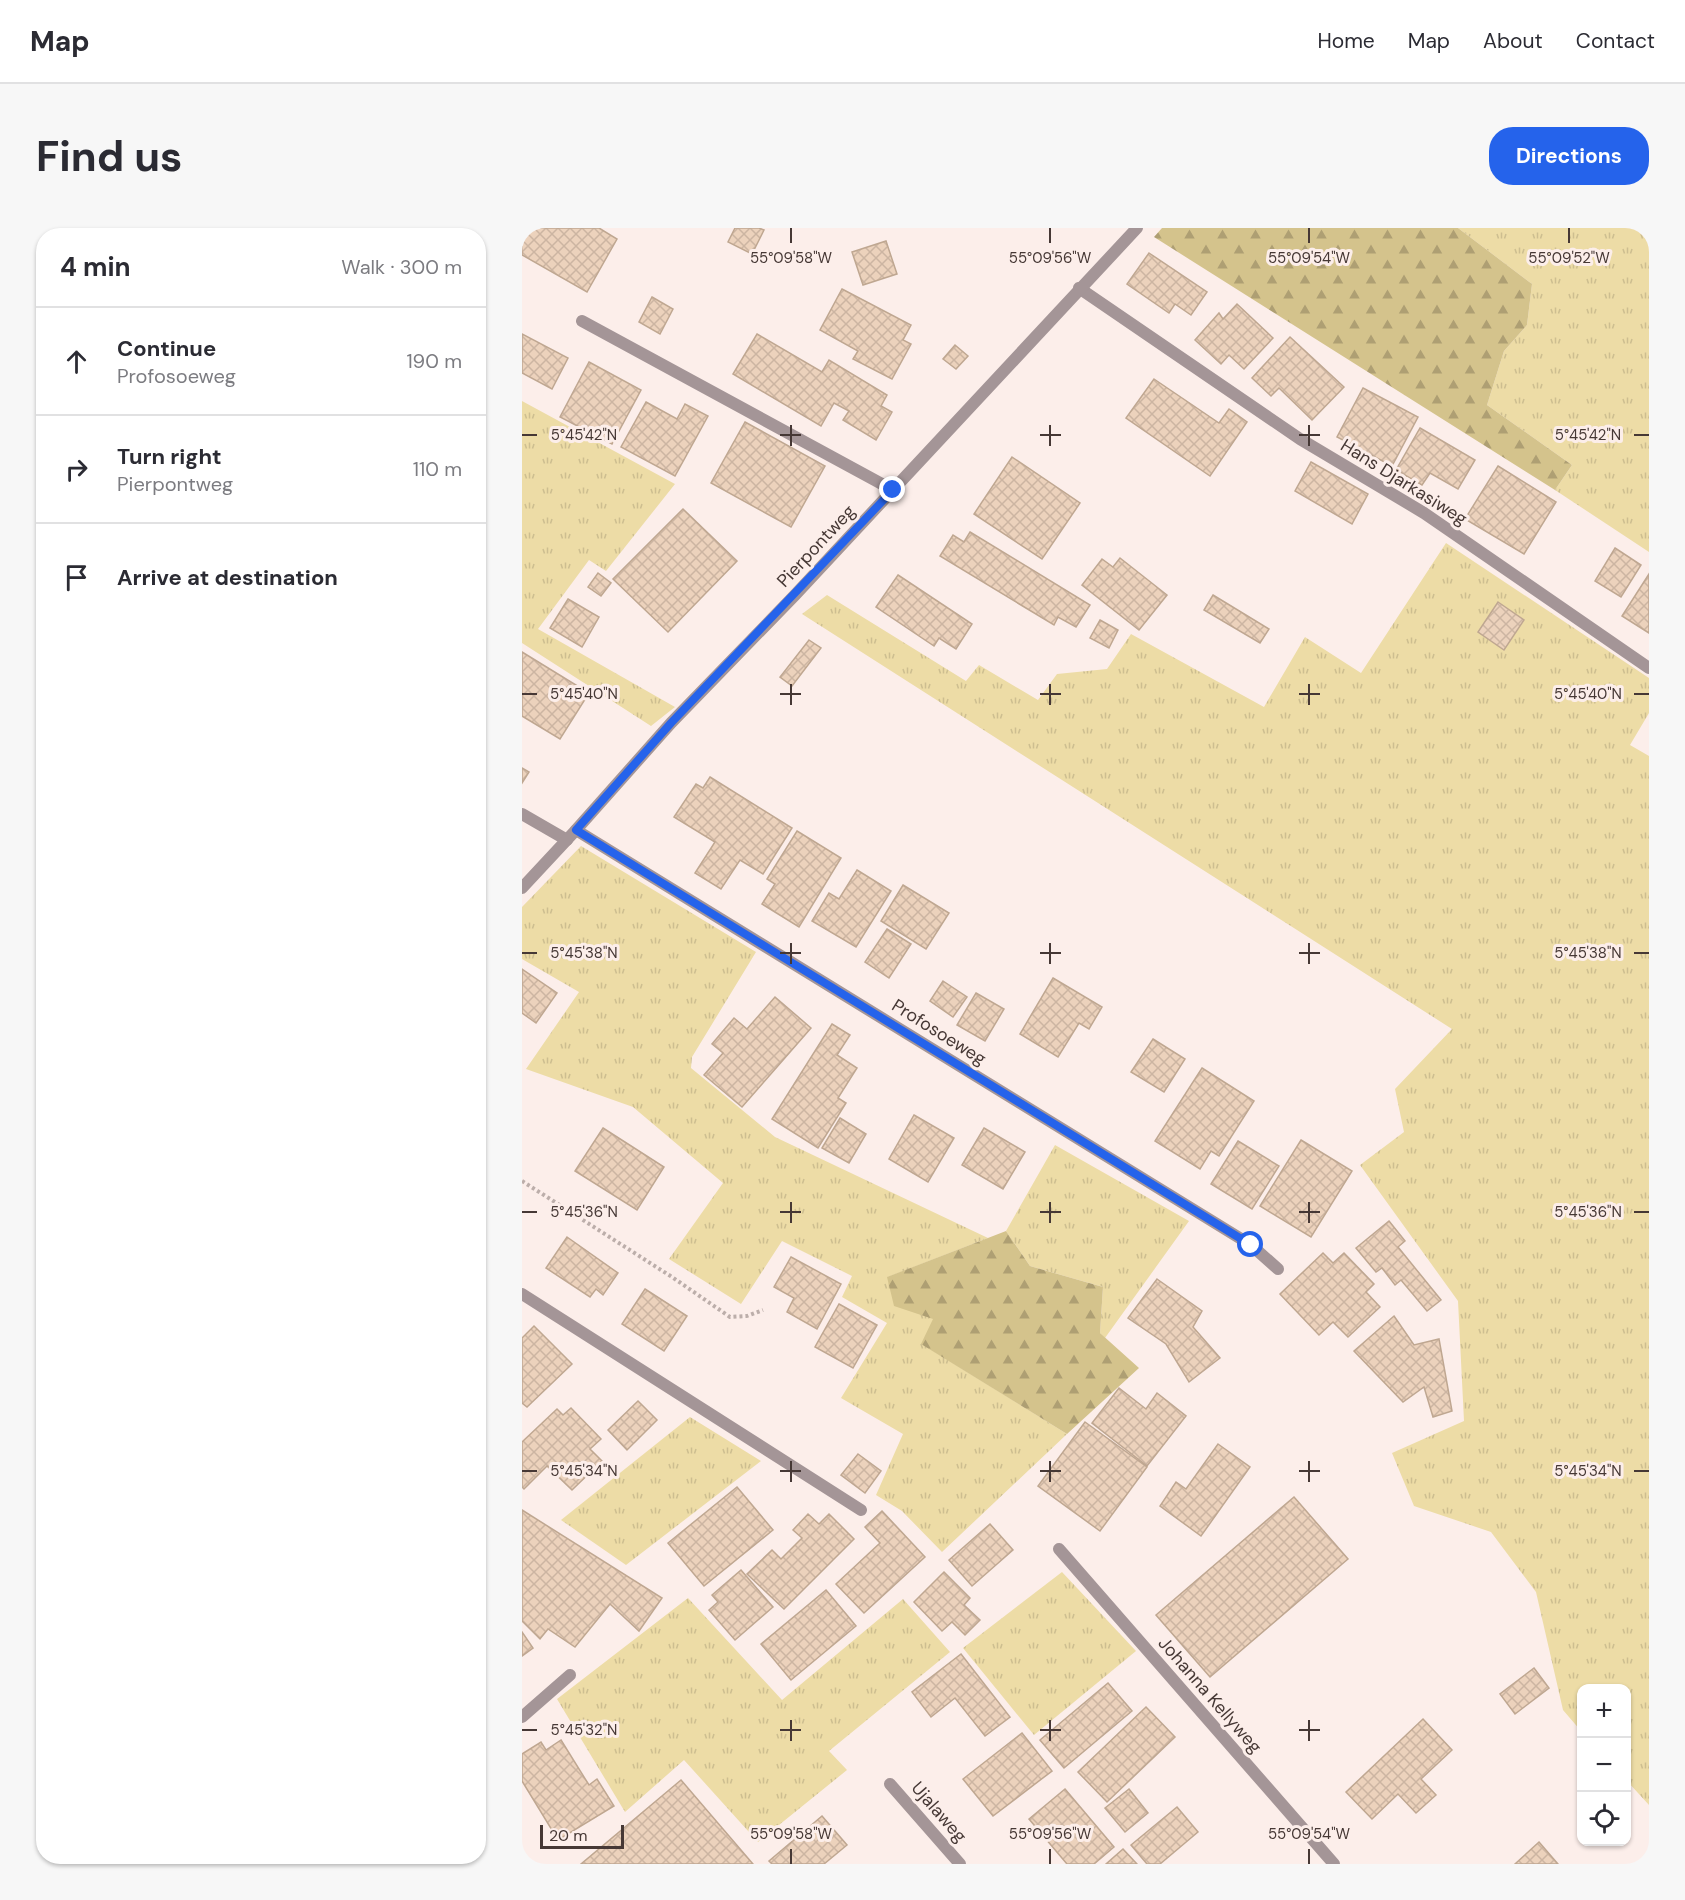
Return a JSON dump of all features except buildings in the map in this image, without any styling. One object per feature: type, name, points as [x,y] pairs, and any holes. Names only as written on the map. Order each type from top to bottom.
[{"type":"street","name":"Pierpontweg","points":[[522,888],[671,723],[893,490],[1137,228]]},
{"type":"street","name":"Hans Djarkasiweg","points":[[1079,288],[1300,439],[1424,513],[1649,668]]},
{"type":"street","points":[[582,321],[893,490]]},
{"type":"street","points":[[522,814],[567,840]]},
{"type":"street","name":"Profosoeweg","points":[[576,830],[1251,1245],[1278,1269]]},
{"type":"street","points":[[522,1294],[861,1509]]},
{"type":"street","name":"Johanna Kellyweg","points":[[1059,1549],[1334,1864]]},
{"type":"street","points":[[522,1717],[570,1675]]},
{"type":"street","name":"Ujalaweg","points":[[890,1784],[960,1864]]},
{"type":"path","points":[[522,1181],[730,1317],[747,1316],[763,1310]]},
{"type":"green space","points":[[1162,228],[1458,228],[1532,284],[1527,325],[1504,351],[1487,405],[1572,465],[1555,490],[1154,237]]},
{"type":"green space","points":[[1458,228],[1649,228],[1649,552],[1555,490],[1572,465],[1487,405],[1504,351],[1527,325],[1532,284]]},
{"type":"green space","points":[[522,401],[675,484],[606,571],[589,560],[538,629],[675,707],[651,726],[522,643]]},
{"type":"green space","points":[[1446,543],[1649,678],[1649,713],[1630,745],[1649,756],[1649,1805],[1631,1785],[1631,1684],[1577,1684],[1577,1726],[1563,1710],[1536,1592],[1491,1532],[1414,1506],[1392,1453],[1464,1421],[1458,1301],[1360,1165],[1404,1132],[1395,1089],[1452,1029],[802,614],[827,595],[966,681],[979,665],[1038,700],[1057,674],[1107,669],[1131,634],[1264,707],[1305,637],[1361,673]]},
{"type":"green space","points":[[581,846],[756,952],[692,1057],[691,1068],[775,1137],[988,1238],[888,1277],[934,1319],[922,1344],[1067,1434],[942,1552],[902,1511],[876,1495],[903,1434],[841,1398],[887,1323],[842,1297],[852,1276],[782,1241],[741,1304],[669,1259],[723,1183],[633,1107],[526,1069],[579,992],[522,959],[522,907]]},
{"type":"green space","points":[[1055,1145],[1189,1221],[1105,1338],[1100,1333],[1103,1287],[1030,1266],[1006,1231]]},
{"type":"green space","points":[[1006,1231],[1030,1266],[1103,1287],[1100,1333],[1139,1368],[1067,1434],[921,1344],[933,1319],[894,1306],[887,1277]]},
{"type":"green space","points":[[690,1417],[761,1461],[626,1565],[561,1520]]},
{"type":"green space","points":[[1062,1572],[1136,1651],[1034,1735],[963,1648]]},
{"type":"green space","points":[[688,1598],[782,1700],[903,1599],[950,1652],[829,1751],[847,1770],[758,1842],[684,1760],[625,1812],[557,1699]]},
{"type":"route","points":[[893,490],[671,723],[576,830],[1251,1245]]}]
